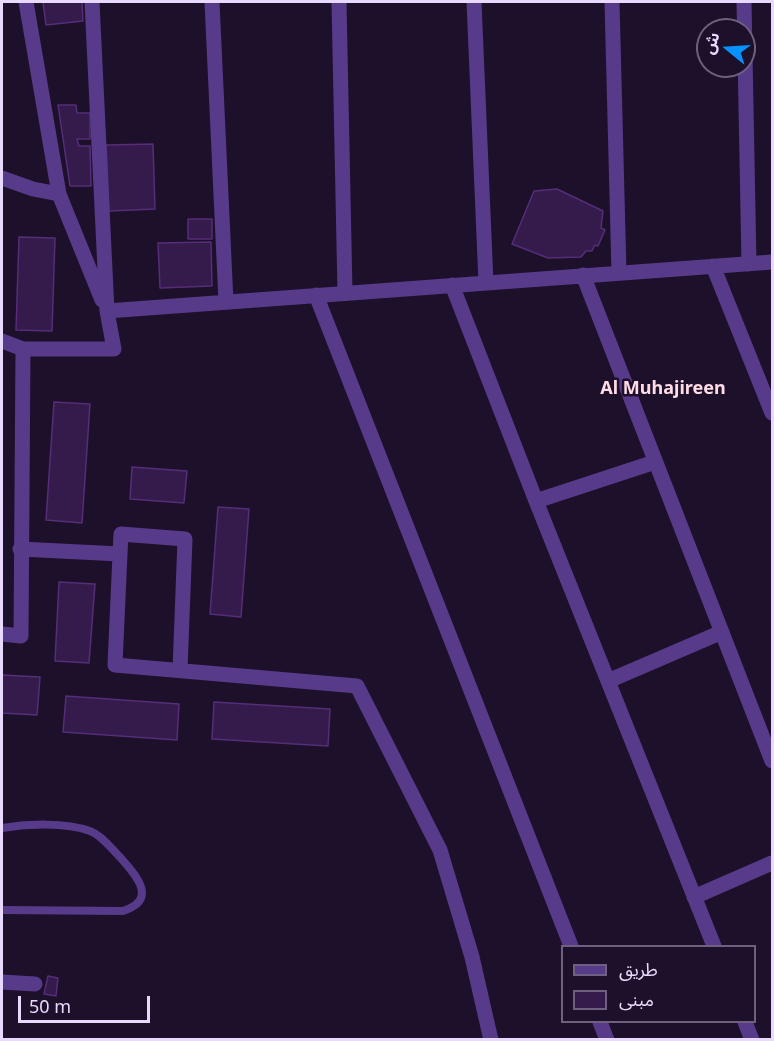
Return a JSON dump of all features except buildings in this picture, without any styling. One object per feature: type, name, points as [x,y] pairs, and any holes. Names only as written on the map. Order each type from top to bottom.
[{"type":"street","points":[[26,2],[59,194],[107,311]]},
{"type":"street","points":[[2,341],[23,349],[114,349],[107,311],[92,2]]},
{"type":"street","points":[[212,2],[226,302]]},
{"type":"street","points":[[339,2],[345,293]]},
{"type":"street","points":[[474,2],[486,283]]},
{"type":"street","points":[[612,2],[619,273]]},
{"type":"street","points":[[744,2],[749,264]]},
{"type":"street","points":[[2,178],[33,189],[59,194]]},
{"type":"street","points":[[107,311],[772,262]]},
{"type":"street","points":[[713,266],[772,413]]},
{"type":"street","points":[[583,275],[772,761]]},
{"type":"street","points":[[452,285],[714,945]]},
{"type":"street","points":[[316,295],[571,945]]},
{"type":"street","points":[[2,634],[21,636],[23,349]]},
{"type":"street","points":[[536,501],[655,462]]},
{"type":"street","points":[[180,670],[185,539],[121,534],[115,665],[357,686],[440,850],[472,957],[491,1040]]},
{"type":"street","points":[[20,549],[120,554]]},
{"type":"street","points":[[608,681],[722,632]]},
{"type":"street","points":[[694,897],[772,863]]},
{"type":"street","points":[[2,982],[34,984]]},
{"type":"street","points":[[600,1023],[608,1040]]},
{"type":"street","points":[[745,1023],[752,1040]]},
{"type":"lane","points":[[2,828],[66,827],[94,833],[137,875],[141,889],[140,902],[123,911],[2,910]]},
{"type":"district","name":"Al Muhajireen","points":[[663,389]]}]
